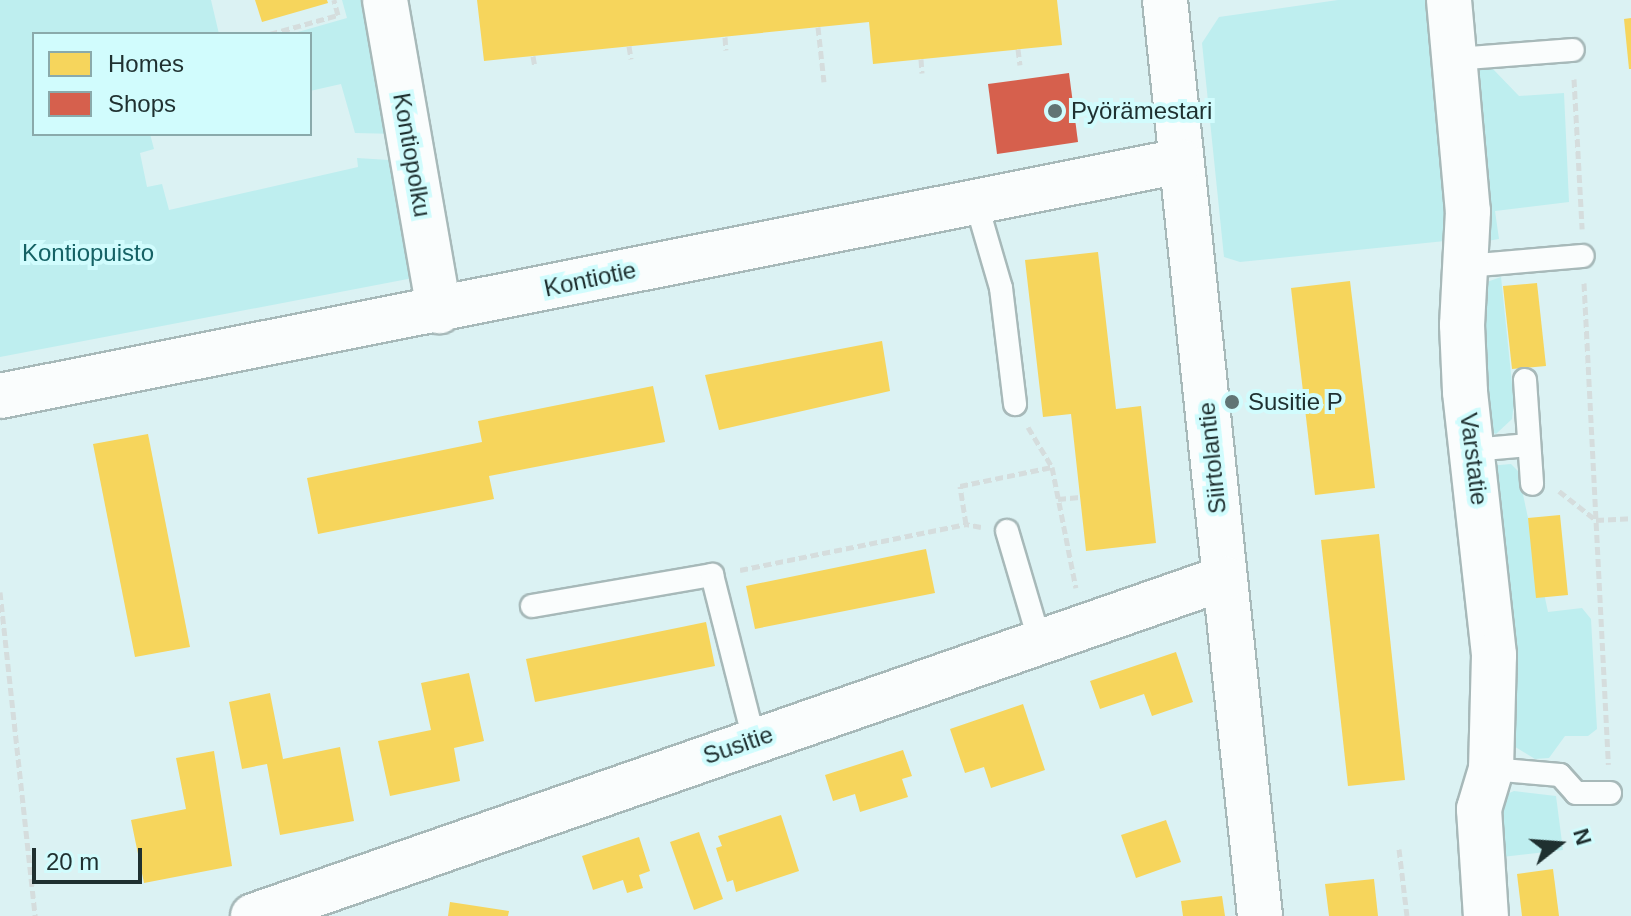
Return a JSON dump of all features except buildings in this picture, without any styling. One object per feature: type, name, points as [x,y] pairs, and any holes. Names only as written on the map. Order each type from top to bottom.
[{"type":"street","name":"Kontiopolku","points":[[385,0],[439,311]]},
{"type":"street","name":"Siirtolantie","points":[[1165,0],[1260,916]]},
{"type":"street","name":"Varstatie","points":[[1449,0],[1468,211],[1462,325],[1494,655],[1491,769],[1479,809],[1486,916]]},
{"type":"street","name":"Kontiotie","points":[[0,396],[439,311],[975,199],[1180,161]]},
{"type":"street","name":"Susitie","points":[[253,916],[1039,639],[1224,578]]},
{"type":"lane","points":[[1455,59],[1573,50]]},
{"type":"lane","points":[[975,199],[1001,288],[1015,404]]},
{"type":"lane","points":[[1466,266],[1583,256]]},
{"type":"lane","points":[[1525,380],[1532,484]]},
{"type":"lane","points":[[1472,450],[1529,445]]},
{"type":"lane","points":[[1007,531],[1039,639]]},
{"type":"lane","points":[[532,606],[712,575],[754,740]]},
{"type":"lane","points":[[1491,769],[1560,775],[1576,793],[1610,793]]},
{"type":"path","points":[[277,32],[338,15],[334,0]]},
{"type":"path","points":[[818,27],[824,82]]},
{"type":"path","points":[[725,37],[726,50]]},
{"type":"path","points":[[629,46],[631,59]]},
{"type":"path","points":[[1018,49],[1020,65]]},
{"type":"path","points":[[1573,50],[1610,793]]},
{"type":"path","points":[[533,56],[535,67]]},
{"type":"path","points":[[921,59],[922,73]]},
{"type":"path","points":[[1015,404],[1052,467],[1083,624]]},
{"type":"path","points":[[966,524],[960,486],[1052,467]]},
{"type":"path","points":[[1532,484],[1568,494],[1596,520],[1631,518]]},
{"type":"path","points":[[1058,499],[1080,497]]},
{"type":"path","points":[[712,575],[966,524],[1007,531]]},
{"type":"path","points":[[0,592],[35,916]]},
{"type":"path","points":[[1399,849],[1407,916]]},
{"type":"green space","name":"Kontiopuisto","points":[[0,0],[211,0],[219,32],[32,32],[32,136],[151,136],[154,149],[140,153],[147,187],[162,184],[169,210],[358,167],[357,158],[389,160],[395,168],[413,278],[0,357]]},
{"type":"green space","points":[[342,0],[371,0],[398,134],[355,133],[341,84],[312,91],[312,32],[298,32],[347,18]]},
{"type":"green space","points":[[1338,0],[1427,0],[1439,10],[1459,223],[1445,241],[1240,262],[1224,257],[1202,43],[1219,17]]},
{"type":"green space","points":[[1492,68],[1519,96],[1564,93],[1569,202],[1495,211],[1499,239],[1487,241],[1470,71]]},
{"type":"green space","points":[[1501,277],[1514,403],[1512,419],[1496,434],[1487,430],[1479,405],[1484,283]]},
{"type":"green space","points":[[1511,464],[1518,471],[1548,612],[1582,608],[1591,619],[1597,729],[1588,736],[1565,736],[1549,758],[1535,759],[1512,745],[1488,466]]},
{"type":"green space","points":[[1514,791],[1556,796],[1563,850],[1493,858],[1500,797]]},
{"type":"place","name":"Pyörämestari","points":[[1055,111]]},
{"type":"place","name":"Susitie P","points":[[1232,402]]}]
